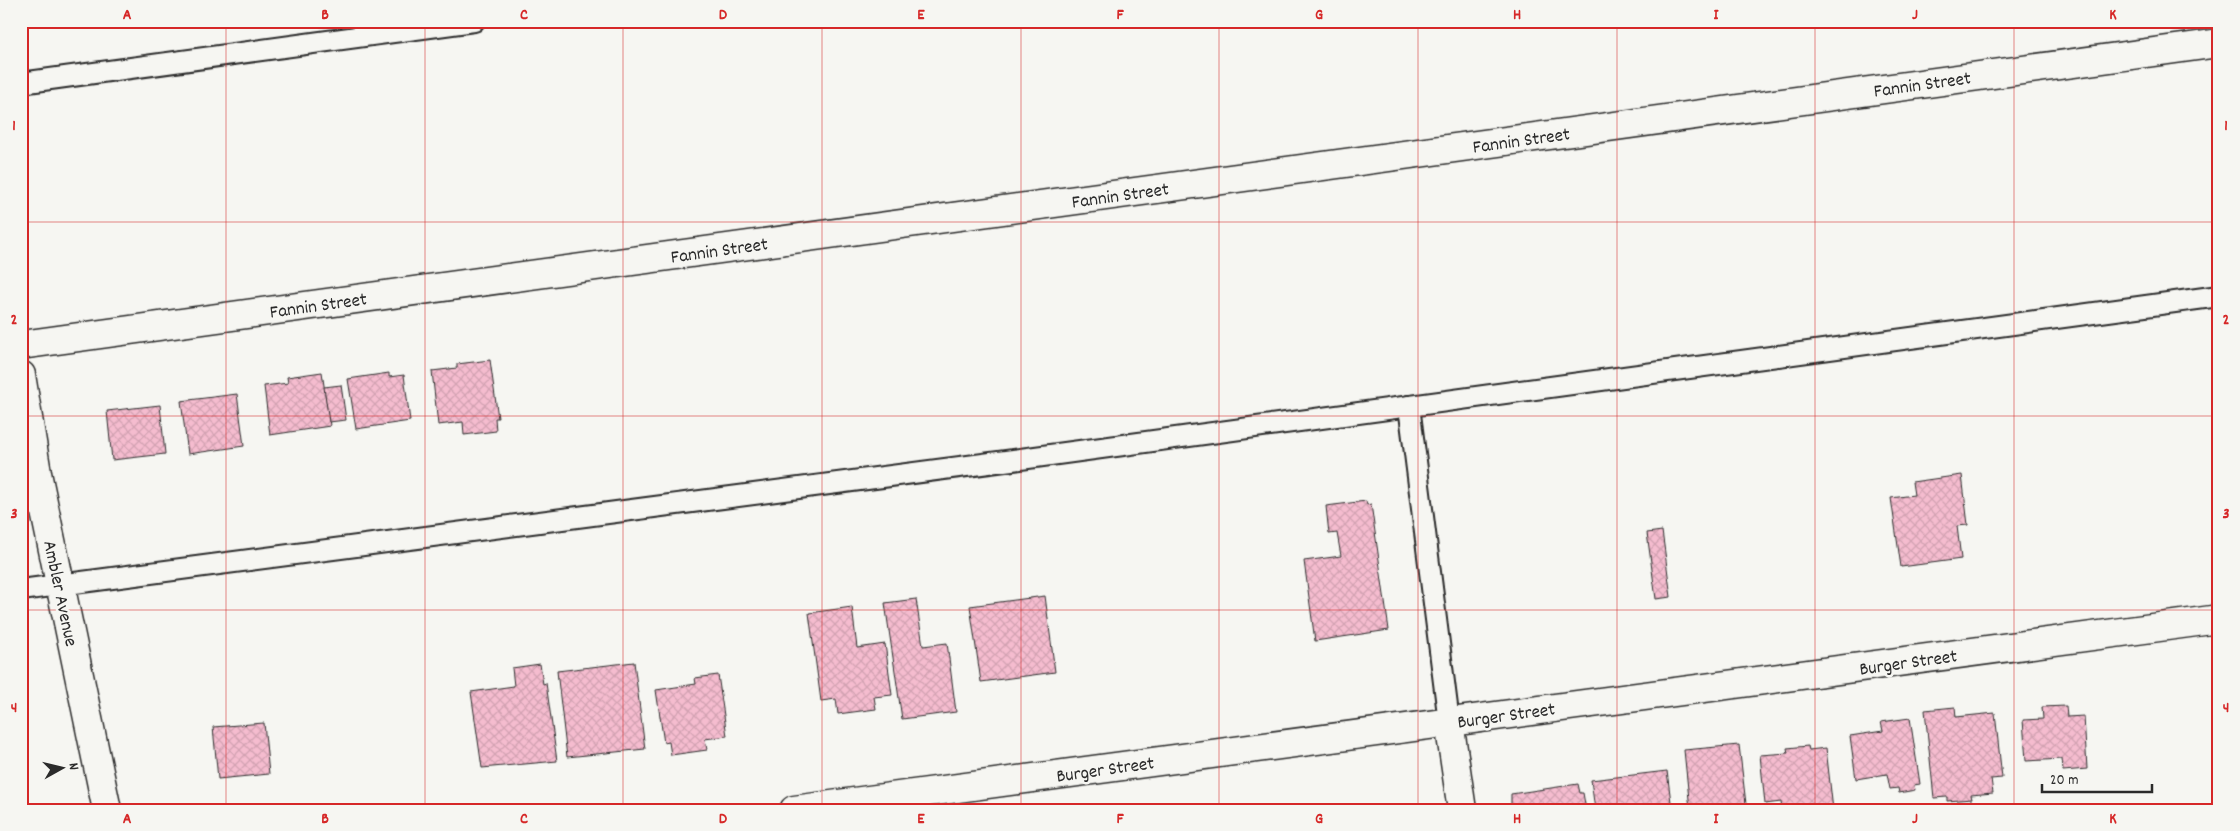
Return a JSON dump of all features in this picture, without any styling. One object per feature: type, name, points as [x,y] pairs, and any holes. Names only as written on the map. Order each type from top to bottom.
[{"type":"street","name":"Fannin Street","points":[[21,345],[2219,43]]},
{"type":"street","name":"Ambler Avenue","points":[[21,375],[37,473],[107,810]]},
{"type":"street","name":"Burger Street","points":[[794,810],[2219,619]]},
{"type":"street","points":[[1450,722],[1462,810]]},
{"type":"lane","points":[[21,83],[474,21]]},
{"type":"lane","points":[[21,590],[1028,458],[2219,296]]},
{"type":"lane","points":[[1409,406],[1450,722]]},
{"type":"building","points":[[490,360],[498,418],[495,418],[496,431],[464,435],[463,422],[438,425],[432,371],[457,368],[457,364]]},
{"type":"building","points":[[322,372],[330,426],[270,435],[264,386],[288,383],[287,377]]},
{"type":"building","points":[[389,373],[389,377],[404,375],[410,421],[356,429],[348,379]]},
{"type":"building","points":[[341,385],[346,420],[329,422],[324,387]]},
{"type":"building","points":[[237,394],[244,446],[188,454],[181,401]]},
{"type":"building","points":[[160,405],[165,454],[112,460],[107,411]]},
{"type":"building","points":[[1962,475],[1968,525],[1957,526],[1961,559],[1901,567],[1891,498],[1914,495],[1912,482]]},
{"type":"building","points":[[1366,501],[1367,505],[1371,504],[1389,630],[1315,641],[1304,561],[1341,556],[1337,533],[1329,534],[1326,506]]},
{"type":"building","points":[[1662,531],[1671,597],[1656,599],[1647,533]]},
{"type":"building","points":[[1045,596],[1055,672],[981,682],[970,606]]},
{"type":"building","points":[[916,599],[923,646],[947,643],[956,712],[902,719],[885,603]]},
{"type":"building","points":[[852,607],[857,648],[885,644],[892,695],[874,697],[876,709],[838,714],[836,699],[821,701],[809,613]]},
{"type":"building","points":[[634,662],[645,749],[567,757],[557,671]]},
{"type":"building","points":[[540,664],[543,684],[546,683],[557,761],[482,768],[471,692],[514,686],[512,668]]},
{"type":"building","points":[[718,675],[727,736],[705,739],[707,750],[671,755],[669,742],[664,743],[656,690],[696,684],[695,678]]},
{"type":"building","points":[[2066,706],[2067,717],[2084,716],[2087,769],[2063,771],[2062,759],[2026,761],[2023,720],[2043,719],[2042,707]]},
{"type":"building","points":[[1955,707],[1956,717],[1995,713],[2002,778],[1991,779],[1993,793],[1971,795],[1972,799],[1947,801],[1947,797],[1934,798],[1925,710]]},
{"type":"building","points":[[1910,718],[1920,784],[1914,785],[1915,790],[1899,793],[1898,788],[1890,789],[1887,774],[1856,779],[1850,736],[1883,731],[1881,722]]},
{"type":"building","points":[[264,723],[269,774],[218,779],[213,727]]},
{"type":"building","points":[[1739,745],[1746,804],[1741,805],[1741,810],[1690,809],[1684,750]]},
{"type":"building","points":[[1808,746],[1809,750],[1826,748],[1833,810],[1782,810],[1781,802],[1765,804],[1760,755],[1788,753],[1787,748]]},
{"type":"building","points":[[1667,771],[1672,810],[1595,810],[1591,780]]},
{"type":"building","points":[[1578,784],[1580,793],[1583,793],[1586,810],[1511,810],[1511,794]]}]
